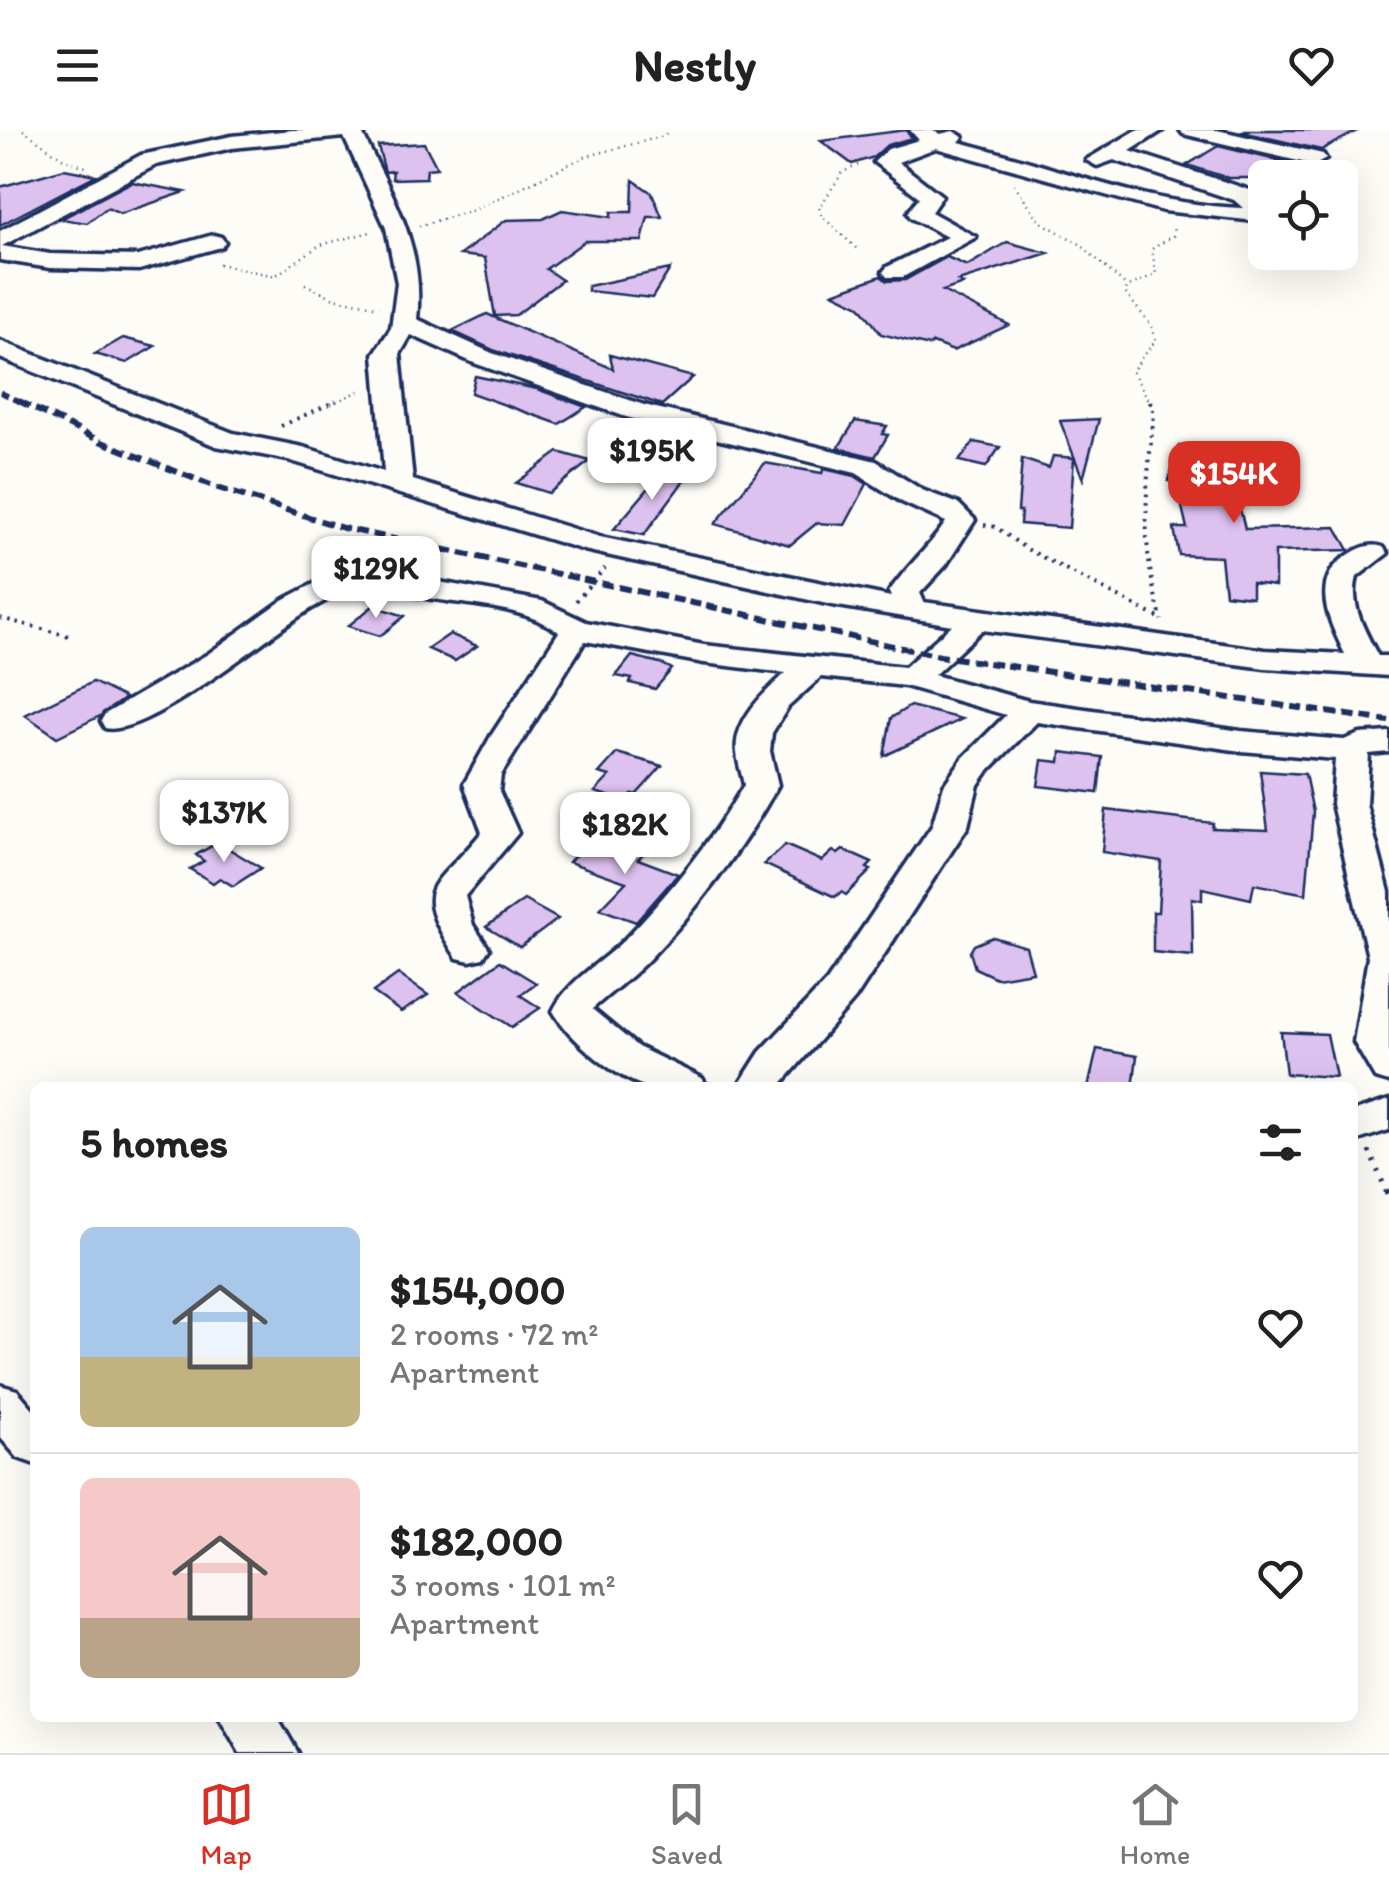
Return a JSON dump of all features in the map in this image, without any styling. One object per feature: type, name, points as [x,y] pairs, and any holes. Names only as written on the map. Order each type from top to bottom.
[{"type":"street","points":[[0,240],[148,160],[194,149],[354,130],[396,227],[409,283],[406,317],[387,354],[399,485]]},
{"type":"street","points":[[895,272],[964,237],[922,216],[919,213],[931,196],[885,162],[927,136],[974,130]]},
{"type":"street","points":[[1041,170],[1076,168],[1153,130]]},
{"type":"street","points":[[1190,130],[1315,159]]},
{"type":"street","points":[[927,136],[1170,208],[1248,214]]},
{"type":"street","points":[[1112,152],[1242,195],[1248,200]]},
{"type":"street","points":[[0,253],[50,262],[139,263],[203,246]]},
{"type":"street","points":[[406,317],[483,358],[634,412],[866,467],[912,496],[949,510],[961,520],[936,559],[904,592],[913,610]]},
{"type":"street","points":[[0,349],[226,440],[399,485],[600,545],[975,620],[1174,648],[1378,666]]},
{"type":"street","points":[[1373,553],[1348,568],[1340,590],[1346,619],[1378,666]]},
{"type":"street","points":[[116,721],[219,662],[294,606],[360,572],[374,570],[416,587],[532,607],[568,624],[704,654],[911,677],[947,691],[1029,711],[1241,741],[1352,752]]},
{"type":"street","points":[[911,677],[940,656],[975,620]]},
{"type":"street","points":[[470,949],[448,918],[444,902],[449,889],[500,834],[501,821],[484,796],[480,780],[490,758],[516,726],[568,624]]},
{"type":"street","points":[[676,1082],[597,1040],[572,1010],[576,1001],[634,952],[675,907],[745,813],[761,786],[754,746],[765,714],[789,686],[816,665]]},
{"type":"street","points":[[761,1082],[774,1062],[841,990],[950,826],[962,785],[976,765],[1029,711]]},
{"type":"street","points":[[1389,742],[1360,744],[1352,752],[1349,804],[1387,956],[1374,1042],[1389,1068]]},
{"type":"street","points":[[0,1404],[30,1438]]},
{"type":"street","points":[[250,1722],[271,1753]]},
{"type":"path","points":[[23,130],[73,164],[123,172]]},
{"type":"path","points":[[203,246],[204,260],[242,266],[270,277],[320,245],[453,218],[534,184],[570,162],[664,136],[669,130]]},
{"type":"path","points":[[856,248],[822,216],[819,208],[848,168],[888,157]]},
{"type":"path","points":[[1003,158],[1030,212],[1080,244],[1127,287]]},
{"type":"path","points":[[1127,287],[1156,274],[1152,249],[1176,230],[1170,208]]},
{"type":"path","points":[[305,284],[334,298],[406,317]]},
{"type":"path","points":[[1127,287],[1126,292],[1151,325],[1156,340],[1132,371],[1147,393],[1154,414],[1144,506],[1148,577],[1174,648]]},
{"type":"path","points":[[252,444],[268,430],[292,424],[387,378]]},
{"type":"path","points":[[961,520],[996,528],[1025,548],[1162,619]]},
{"type":"path","points":[[568,624],[610,562],[600,545]]},
{"type":"path","points":[[0,618],[69,636]]},
{"type":"path","points":[[1369,1122],[1368,1147],[1389,1197]]},
{"type":"building","points":[[906,130],[912,138],[887,145],[874,157],[852,164],[821,141]]},
{"type":"building","points":[[1359,130],[1321,150],[1242,132]]},
{"type":"building","points":[[424,143],[437,168],[427,169],[426,178],[392,179],[393,171],[385,172],[378,146]]},
{"type":"building","points":[[1218,146],[1276,160],[1248,160],[1248,178],[1228,178],[1187,165]]},
{"type":"building","points":[[64,169],[96,175],[0,225],[0,187]]},
{"type":"building","points":[[633,180],[652,193],[662,217],[648,217],[642,241],[585,241],[546,269],[562,280],[516,315],[495,316],[485,258],[460,255],[506,220],[543,219],[562,210],[611,217],[611,212],[632,212]]},
{"type":"building","points":[[132,182],[185,192],[120,214],[107,208],[87,223],[61,219]]},
{"type":"building","points":[[1007,242],[1048,253],[958,281],[963,284],[943,291],[1009,325],[953,351],[933,343],[929,346],[881,334],[860,306],[833,293],[881,276],[887,281],[905,280],[947,257],[967,266]]},
{"type":"building","points":[[670,269],[652,298],[588,291],[588,286]]},
{"type":"building","points":[[487,314],[613,369],[610,355],[693,377],[662,405],[493,350],[452,331]]},
{"type":"building","points":[[123,338],[155,346],[127,363],[95,354]]},
{"type":"building","points":[[475,376],[537,389],[586,407],[559,424],[471,393]]},
{"type":"building","points":[[1099,419],[1083,479],[1060,421]]},
{"type":"building","points":[[855,421],[887,426],[882,434],[888,435],[875,457],[838,448]]},
{"type":"building","points":[[974,442],[1000,447],[986,467],[959,461]]},
{"type":"building","points":[[1179,446],[1220,452],[1218,460],[1228,466],[1223,487],[1235,488],[1245,529],[1336,527],[1349,550],[1275,552],[1275,586],[1252,583],[1252,597],[1225,594],[1221,557],[1179,555],[1174,528],[1187,528],[1176,482],[1168,481]]},
{"type":"building","points":[[558,452],[590,461],[549,493],[516,483]]},
{"type":"building","points":[[1053,456],[1074,458],[1069,528],[1020,524],[1022,459],[1049,468]]},
{"type":"building","points":[[765,463],[822,473],[824,469],[855,476],[867,484],[845,525],[817,523],[790,545],[715,524]]},
{"type":"building","points":[[665,469],[688,475],[644,535],[614,529]]},
{"type":"building","points":[[373,606],[405,616],[380,636],[348,626]]},
{"type":"building","points":[[450,634],[477,646],[455,661],[428,649]]},
{"type":"building","points":[[632,656],[672,669],[655,689],[630,683],[632,679],[616,676]]},
{"type":"building","points":[[93,682],[125,698],[100,716],[57,737],[25,715]]},
{"type":"building","points":[[910,706],[962,719],[884,756],[891,718]]},
{"type":"building","points":[[1061,752],[1102,757],[1098,793],[1038,786],[1042,760],[1060,762]]},
{"type":"building","points":[[617,753],[662,766],[636,795],[625,801],[595,792],[610,776],[599,773]]},
{"type":"building","points":[[1260,771],[1305,774],[1313,812],[1306,894],[1254,884],[1251,899],[1202,888],[1202,900],[1192,898],[1193,956],[1153,952],[1153,912],[1158,912],[1161,861],[1102,852],[1106,810],[1213,823],[1212,828],[1268,830]]},
{"type":"building","points":[[592,837],[643,854],[638,859],[678,874],[636,922],[600,909],[626,882],[569,862]]},
{"type":"building","points":[[217,843],[261,868],[233,886],[220,878],[213,883],[190,869],[204,861],[196,855]]},
{"type":"building","points":[[785,845],[822,861],[833,851],[838,854],[843,850],[872,863],[867,868],[871,870],[846,895],[841,892],[835,897],[764,864]]},
{"type":"building","points":[[524,900],[558,919],[520,947],[486,927]]},
{"type":"building","points":[[993,937],[1026,947],[1033,972],[996,978],[975,968],[970,952],[974,945]]},
{"type":"building","points":[[500,961],[536,983],[520,995],[540,1008],[512,1027],[458,992]]},
{"type":"building","points":[[398,974],[428,995],[401,1012],[373,992]]},
{"type":"building","points":[[1281,1032],[1327,1034],[1336,1077],[1286,1074]]},
{"type":"building","points":[[1097,1049],[1137,1056],[1134,1082],[1089,1082]]},
{"type":"railway","points":[[0,392],[24,404]]},
{"type":"railway","points":[[19,401],[102,442],[218,488],[343,528],[940,656],[1389,721]]}]
